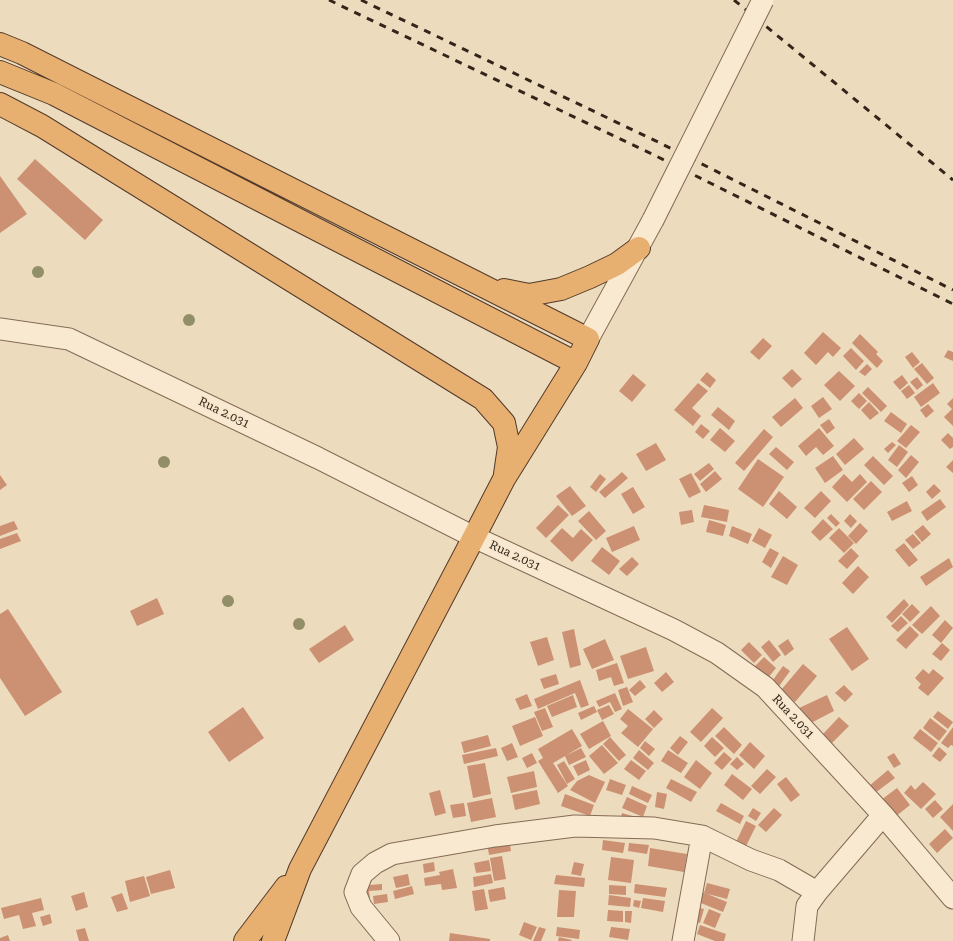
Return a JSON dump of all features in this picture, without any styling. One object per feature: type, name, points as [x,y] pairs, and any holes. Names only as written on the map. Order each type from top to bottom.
[{"type":"highway","points":[[0,44],[29,56],[588,339],[576,364],[504,479],[300,869],[273,941]]},
{"type":"highway","points":[[0,72],[54,94],[576,364]]},
{"type":"highway","points":[[0,104],[42,126],[483,399],[504,424],[509,447],[504,479]]},
{"type":"highway","points":[[480,284],[529,295],[561,289],[617,264],[639,248]]},
{"type":"highway","points":[[245,941],[300,869]]},
{"type":"street","points":[[588,339],[639,248],[763,0]]},
{"type":"street","name":"Rua 2.031","points":[[0,329],[69,339],[318,458],[474,537],[667,627],[717,653],[765,687],[883,815],[953,898]]},
{"type":"street","points":[[803,941],[807,906],[816,892],[883,815]]},
{"type":"street","points":[[389,941],[360,907],[355,892],[362,874],[375,863],[392,854],[495,836],[575,826],[654,828],[702,836],[751,860],[779,870],[816,892]]},
{"type":"street","points":[[683,941],[702,836]]},
{"type":"building","points":[[35,159],[103,220],[85,240],[17,179]]},
{"type":"building","points":[[0,176],[27,214],[0,233]]},
{"type":"building","points":[[823,332],[841,348],[833,357],[828,352],[816,365],[804,353]]},
{"type":"building","points":[[860,334],[878,352],[876,354],[883,361],[877,368],[852,343]]},
{"type":"building","points":[[763,338],[772,346],[759,360],[750,352]]},
{"type":"building","points":[[851,348],[864,361],[856,370],[843,356]]},
{"type":"building","points":[[948,350],[953,352],[953,361],[944,357]]},
{"type":"building","points":[[912,352],[920,362],[913,368],[905,357]]},
{"type":"building","points":[[922,363],[934,378],[927,384],[914,369]]},
{"type":"building","points":[[867,364],[872,369],[865,376],[859,372]]},
{"type":"building","points":[[792,369],[802,379],[792,388],[782,378]]},
{"type":"building","points":[[839,371],[855,386],[840,401],[824,385]]},
{"type":"building","points":[[707,372],[716,380],[710,388],[700,380]]},
{"type":"building","points":[[633,374],[646,385],[632,402],[619,391]]},
{"type":"building","points":[[902,375],[908,383],[900,390],[893,382]]},
{"type":"building","points":[[917,377],[923,385],[917,390],[910,382]]},
{"type":"building","points":[[698,383],[708,391],[692,408],[701,416],[693,426],[674,410]]},
{"type":"building","points":[[933,383],[940,393],[921,407],[914,397]]},
{"type":"building","points":[[909,385],[915,393],[907,399],[901,391]]},
{"type":"building","points":[[868,387],[887,406],[881,412],[862,393]]},
{"type":"building","points":[[859,393],[867,401],[859,409],[851,401]]},
{"type":"building","points":[[823,397],[832,409],[819,418],[811,406]]},
{"type":"building","points":[[795,398],[803,408],[781,427],[772,417]]},
{"type":"building","points":[[953,398],[953,426],[944,417],[952,409],[947,404]]},
{"type":"building","points":[[869,402],[879,413],[870,420],[861,410]]},
{"type":"building","points":[[928,404],[934,411],[926,418],[920,410]]},
{"type":"building","points":[[718,407],[735,421],[729,430],[711,415]]},
{"type":"building","points":[[891,412],[907,424],[901,433],[884,421]]},
{"type":"building","points":[[829,419],[835,428],[827,434],[820,425]]},
{"type":"building","points":[[701,424],[710,431],[703,439],[695,432]]},
{"type":"building","points":[[911,425],[920,432],[906,448],[897,441]]},
{"type":"building","points":[[720,428],[735,441],[725,452],[710,440]]},
{"type":"building","points":[[819,428],[834,446],[823,455],[816,447],[806,456],[798,446]]},
{"type":"building","points":[[764,429],[773,437],[744,471],[735,463]]},
{"type":"building","points":[[948,433],[953,438],[953,447],[950,449],[941,440]]},
{"type":"building","points":[[854,438],[864,449],[845,465],[836,454]]},
{"type":"building","points":[[892,442],[896,445],[888,453],[884,449]]},
{"type":"building","points":[[656,443],[666,460],[646,471],[636,454]]},
{"type":"building","points":[[899,445],[908,452],[897,467],[888,460]]},
{"type":"building","points":[[776,447],[794,462],[787,470],[769,454]]},
{"type":"building","points":[[911,455],[919,462],[906,478],[898,470]]},
{"type":"building","points":[[833,456],[843,470],[825,483],[815,468]]},
{"type":"building","points":[[873,456],[893,476],[884,485],[864,465]]},
{"type":"building","points":[[758,459],[784,477],[763,507],[738,489]]},
{"type":"building","points":[[953,460],[953,473],[946,467]]},
{"type":"building","points":[[709,463],[714,469],[700,481],[694,474]]},
{"type":"building","points":[[715,471],[722,479],[706,492],[700,484]]},
{"type":"building","points":[[622,472],[628,478],[605,498],[599,492]]},
{"type":"building","points":[[691,473],[701,492],[689,498],[679,479]]},
{"type":"building","points":[[600,474],[606,479],[596,492],[590,487]]},
{"type":"building","points":[[844,474],[852,482],[860,474],[867,482],[847,502],[832,487]]},
{"type":"building","points":[[0,475],[7,485],[0,490]]},
{"type":"building","points":[[912,476],[918,485],[909,492],[902,483]]},
{"type":"building","points":[[871,481],[882,492],[864,510],[853,499]]},
{"type":"building","points":[[934,484],[941,491],[932,499],[926,492]]},
{"type":"building","points":[[570,486],[586,506],[572,516],[556,496]]},
{"type":"building","points":[[633,487],[645,507],[633,514],[621,494]]},
{"type":"building","points":[[779,491],[797,507],[787,519],[769,504]]},
{"type":"building","points":[[821,491],[831,501],[815,518],[804,508]]},
{"type":"building","points":[[940,499],[946,507],[927,521],[921,512]]},
{"type":"building","points":[[907,501],[912,511],[892,521],[887,512]]},
{"type":"building","points":[[558,505],[569,515],[546,538],[536,528]]},
{"type":"building","points":[[704,505],[729,510],[727,522],[701,517]]},
{"type":"building","points":[[692,510],[694,522],[681,525],[679,512]]},
{"type":"building","points":[[589,511],[606,531],[596,540],[578,521]]},
{"type":"building","points":[[831,514],[840,523],[836,527],[827,518]]},
{"type":"building","points":[[850,514],[857,521],[851,528],[844,521]]},
{"type":"building","points":[[823,519],[833,529],[820,541],[811,532]]},
{"type":"building","points":[[709,520],[726,525],[723,536],[706,532]]},
{"type":"building","points":[[14,521],[18,529],[0,536],[0,526]]},
{"type":"building","points":[[860,523],[868,531],[856,544],[848,536]]},
{"type":"building","points":[[923,525],[931,534],[922,542],[914,532]]},
{"type":"building","points":[[634,526],[640,540],[612,552],[606,538]]},
{"type":"building","points":[[732,526],[752,534],[748,544],[729,536]]},
{"type":"building","points":[[562,528],[573,538],[581,529],[593,540],[572,562],[550,541]]},
{"type":"building","points":[[759,528],[772,535],[765,548],[752,541]]},
{"type":"building","points":[[839,528],[854,543],[844,553],[829,538]]},
{"type":"building","points":[[17,533],[21,541],[0,549],[0,539]]},
{"type":"building","points":[[913,534],[921,543],[913,549],[905,540]]},
{"type":"building","points":[[904,543],[918,560],[909,567],[895,550]]},
{"type":"building","points":[[602,547],[620,561],[609,575],[591,561]]},
{"type":"building","points":[[770,548],[779,553],[771,568],[762,562]]},
{"type":"building","points":[[851,548],[859,556],[847,569],[838,561]]},
{"type":"building","points":[[783,556],[798,565],[787,585],[771,577]]},
{"type":"building","points":[[632,557],[639,564],[627,576],[619,569]]},
{"type":"building","points":[[949,558],[953,567],[926,586],[920,577]]},
{"type":"building","points":[[858,566],[869,577],[853,594],[842,583]]},
{"type":"building","points":[[157,598],[164,614],[137,626],[130,611]]},
{"type":"building","points":[[904,599],[909,605],[892,623],[886,617]]},
{"type":"building","points":[[912,604],[920,612],[910,622],[902,614]]},
{"type":"building","points":[[931,606],[940,616],[922,634],[912,625]]},
{"type":"building","points":[[8,609],[62,692],[25,716],[0,678],[0,614]]},
{"type":"building","points":[[901,616],[908,623],[898,632],[891,626]]},
{"type":"building","points":[[945,620],[953,628],[941,643],[932,635]]},
{"type":"building","points":[[345,625],[354,640],[319,663],[309,649]]},
{"type":"building","points":[[910,626],[919,635],[906,649],[896,640]]},
{"type":"building","points":[[847,627],[869,659],[852,671],[829,639]]},
{"type":"building","points":[[574,629],[581,665],[570,668],[562,632]]},
{"type":"building","points":[[547,637],[554,660],[538,666],[530,642]]},
{"type":"building","points":[[605,639],[614,660],[592,669],[583,649]]},
{"type":"building","points":[[788,639],[794,649],[785,656],[778,646]]},
{"type":"building","points":[[769,640],[781,655],[773,662],[761,647]]},
{"type":"building","points":[[749,642],[762,655],[754,663],[741,650]]},
{"type":"building","points":[[942,643],[950,650],[941,661],[932,654]]},
{"type":"building","points":[[646,647],[654,671],[628,679],[620,656]]},
{"type":"building","points":[[764,657],[776,668],[768,678],[755,666]]},
{"type":"building","points":[[617,663],[624,683],[614,686],[611,677],[599,681],[596,670]]},
{"type":"building","points":[[803,664],[817,676],[795,702],[781,690]]},
{"type":"building","points":[[783,666],[790,671],[777,689],[770,684]]},
{"type":"building","points":[[923,669],[929,674],[933,669],[944,678],[928,696],[918,688],[921,684],[915,678]]},
{"type":"building","points":[[666,672],[674,682],[662,692],[654,683]]},
{"type":"building","points":[[556,674],[559,684],[544,689],[540,679]]},
{"type":"building","points":[[580,680],[589,705],[581,708],[575,693],[538,709],[534,699]]},
{"type":"building","points":[[640,680],[646,687],[635,696],[629,690]]},
{"type":"building","points":[[844,685],[853,694],[845,702],[835,693]]},
{"type":"building","points":[[627,687],[633,702],[623,706],[618,690]]},
{"type":"building","points":[[615,693],[622,709],[615,712],[610,702],[599,707],[596,701]]},
{"type":"building","points":[[527,694],[532,706],[520,710],[515,699]]},
{"type":"building","points":[[573,695],[577,707],[552,717],[547,706]]},
{"type":"building","points":[[827,695],[834,711],[809,724],[797,709]]},
{"type":"building","points":[[609,705],[614,714],[602,720],[597,710]]},
{"type":"building","points":[[594,706],[597,712],[581,720],[578,713]]},
{"type":"building","points":[[243,707],[264,738],[229,762],[208,732]]},
{"type":"building","points":[[545,708],[553,727],[542,731],[534,712]]},
{"type":"building","points":[[712,708],[723,718],[701,742],[690,732]]},
{"type":"building","points":[[628,709],[653,729],[638,747],[621,733],[628,726],[620,719]]},
{"type":"building","points":[[654,710],[663,719],[654,728],[645,719]]},
{"type":"building","points":[[938,711],[953,722],[948,729],[933,717]]},
{"type":"building","points":[[535,717],[543,736],[520,746],[512,726]]},
{"type":"building","points":[[839,717],[849,726],[832,743],[823,734]]},
{"type":"building","points":[[930,718],[947,731],[939,741],[923,728]]},
{"type":"building","points":[[603,721],[611,736],[589,749],[580,734]]},
{"type":"building","points":[[724,727],[742,745],[734,754],[715,736]]},
{"type":"building","points":[[953,727],[953,746],[951,745],[948,748],[941,743]]},
{"type":"building","points":[[572,729],[582,746],[543,769],[538,761],[543,758],[538,749]]},
{"type":"building","points":[[920,729],[938,743],[931,752],[913,738]]},
{"type":"building","points":[[488,735],[491,746],[464,753],[461,742]]},
{"type":"building","points":[[680,736],[688,742],[678,755],[670,748]]},
{"type":"building","points":[[610,737],[626,755],[619,761],[603,744]]},
{"type":"building","points":[[712,737],[724,748],[715,757],[704,746]]},
{"type":"building","points":[[645,741],[655,749],[649,756],[640,748]]},
{"type":"building","points":[[750,742],[765,756],[754,769],[739,755]]},
{"type":"building","points":[[512,743],[518,757],[507,761],[501,748]]},
{"type":"building","points":[[602,745],[618,763],[604,774],[589,756]]},
{"type":"building","points":[[939,747],[947,754],[940,762],[932,756]]},
{"type":"building","points":[[496,748],[498,756],[464,764],[462,755]]},
{"type":"building","points":[[581,748],[586,757],[569,765],[565,756]]},
{"type":"building","points":[[639,750],[654,763],[648,770],[633,758]]},
{"type":"building","points":[[668,750],[688,763],[681,773],[661,761]]},
{"type":"building","points":[[724,752],[732,759],[722,770],[714,763]]},
{"type":"building","points":[[532,753],[537,763],[527,768],[522,758]]},
{"type":"building","points":[[894,753],[901,764],[894,768],[887,757]]},
{"type":"building","points":[[737,757],[744,764],[737,770],[730,764]]},
{"type":"building","points":[[586,760],[590,770],[578,776],[573,766]]},
{"type":"building","points":[[631,760],[646,771],[639,780],[624,769]]},
{"type":"building","points":[[696,760],[712,773],[700,789],[684,777]]},
{"type":"building","points":[[564,761],[575,779],[567,784],[557,765]]},
{"type":"building","points":[[485,763],[491,794],[473,798],[467,766]]},
{"type":"building","points":[[553,763],[568,786],[558,793],[543,769]]},
{"type":"building","points":[[767,769],[776,777],[760,794],[751,786]]},
{"type":"building","points":[[888,770],[895,778],[875,793],[869,786]]},
{"type":"building","points":[[534,771],[537,787],[511,793],[507,777]]},
{"type":"building","points":[[732,774],[752,789],[743,800],[724,785]]},
{"type":"building","points":[[589,775],[605,782],[595,803],[570,790],[577,781]]},
{"type":"building","points":[[786,777],[800,795],[791,802],[777,784]]},
{"type":"building","points":[[610,779],[626,785],[622,795],[606,790]]},
{"type":"building","points":[[671,779],[697,792],[691,802],[666,788]]},
{"type":"building","points":[[923,782],[936,794],[921,809],[904,793],[911,785],[915,790]]},
{"type":"building","points":[[632,786],[652,795],[648,803],[629,794]]},
{"type":"building","points":[[897,788],[910,805],[895,817],[881,800]]},
{"type":"building","points":[[440,790],[446,813],[435,816],[429,793]]},
{"type":"building","points":[[537,790],[540,804],[515,810],[512,795]]},
{"type":"building","points":[[657,792],[667,794],[664,809],[655,807]]},
{"type":"building","points":[[565,794],[594,805],[590,816],[561,806]]},
{"type":"building","points":[[627,797],[647,806],[643,817],[622,808]]},
{"type":"building","points":[[492,798],[496,817],[471,822],[467,803]]},
{"type":"building","points":[[935,800],[943,809],[933,818],[925,809]]},
{"type":"building","points":[[464,803],[466,816],[453,818],[450,805]]},
{"type":"building","points":[[721,803],[744,816],[740,824],[716,811]]},
{"type":"building","points":[[953,804],[953,831],[940,817]]},
{"type":"building","points":[[753,808],[761,813],[756,821],[748,816]]},
{"type":"building","points":[[774,808],[782,815],[766,832],[758,825]]},
{"type":"building","points":[[622,813],[636,817],[634,825],[620,821]]},
{"type":"building","points":[[746,821],[756,826],[746,846],[736,842]]},
{"type":"building","points":[[945,829],[953,838],[937,853],[929,844]]},
{"type":"building","points":[[509,839],[511,851],[489,855],[487,843]]},
{"type":"building","points":[[603,840],[625,843],[623,853],[602,850]]},
{"type":"building","points":[[629,843],[649,845],[647,854],[628,851]]},
{"type":"building","points":[[650,848],[687,854],[684,872],[648,866]]},
{"type":"building","points":[[502,856],[506,879],[494,881],[490,858]]},
{"type":"building","points":[[611,857],[634,860],[631,883],[608,880]]},
{"type":"building","points":[[489,860],[491,871],[476,873],[474,863]]},
{"type":"building","points":[[434,862],[435,871],[424,873],[423,864]]},
{"type":"building","points":[[574,862],[584,864],[581,876],[571,874]]},
{"type":"building","points":[[453,869],[457,888],[442,890],[441,884],[425,886],[424,878],[440,875],[439,872]]},
{"type":"building","points":[[170,870],[175,888],[151,894],[146,877]]},
{"type":"building","points":[[408,874],[410,885],[396,888],[393,877]]},
{"type":"building","points":[[491,874],[493,883],[474,887],[473,877]]},
{"type":"building","points":[[556,875],[585,878],[584,887],[554,884]]},
{"type":"building","points":[[144,876],[150,896],[130,902],[125,881]]},
{"type":"building","points":[[707,883],[730,889],[727,899],[704,893]]},
{"type":"building","points":[[382,884],[382,890],[369,891],[370,899],[358,900],[358,886]]},
{"type":"building","points":[[635,884],[667,888],[665,897],[634,893]]},
{"type":"building","points":[[609,885],[626,886],[626,895],[609,894]]},
{"type":"building","points":[[412,886],[414,894],[395,899],[393,891]]},
{"type":"building","points":[[504,887],[506,899],[490,902],[488,890]]},
{"type":"building","points":[[484,889],[488,909],[475,911],[472,891]]},
{"type":"building","points":[[559,890],[576,891],[574,917],[557,917]]},
{"type":"building","points":[[700,891],[727,902],[723,912],[696,901]]},
{"type":"building","points":[[84,892],[88,907],[76,911],[71,896]]},
{"type":"building","points":[[122,893],[128,909],[117,912],[111,897]]},
{"type":"building","points":[[387,894],[388,902],[374,904],[373,896]]},
{"type":"building","points":[[609,895],[631,898],[630,907],[608,905]]},
{"type":"building","points":[[41,898],[44,910],[32,913],[36,926],[23,929],[19,915],[4,919],[1,908]]},
{"type":"building","points":[[643,898],[665,901],[663,912],[641,908]]},
{"type":"building","points":[[634,900],[641,901],[639,908],[633,906]]},
{"type":"building","points":[[691,906],[704,909],[700,923],[688,920]]},
{"type":"building","points":[[709,909],[721,914],[715,928],[703,923]]},
{"type":"building","points":[[608,910],[623,911],[623,922],[607,921]]},
{"type":"building","points":[[625,911],[632,911],[631,923],[625,922]]},
{"type":"building","points":[[50,914],[52,923],[43,926],[40,917]]},
{"type":"building","points":[[524,922],[537,927],[531,940],[519,935]]},
{"type":"building","points":[[700,925],[726,934],[724,941],[715,941],[697,934]]},
{"type":"building","points":[[539,927],[546,929],[541,941],[533,941]]},
{"type":"building","points":[[557,927],[580,930],[579,939],[556,936]]},
{"type":"building","points":[[611,927],[630,929],[628,940],[609,937]]},
{"type":"building","points":[[85,928],[89,941],[79,941],[76,930]]},
{"type":"building","points":[[450,933],[490,939],[490,941],[449,941]]},
{"type":"building","points":[[8,935],[10,941],[0,941],[0,938]]},
{"type":"building","points":[[559,937],[572,940],[558,941]]},
{"type":"railway","points":[[329,0],[656,156],[953,304]]},
{"type":"railway","points":[[361,0],[658,142],[953,290]]},
{"type":"railway","points":[[734,0],[953,180]]}]
